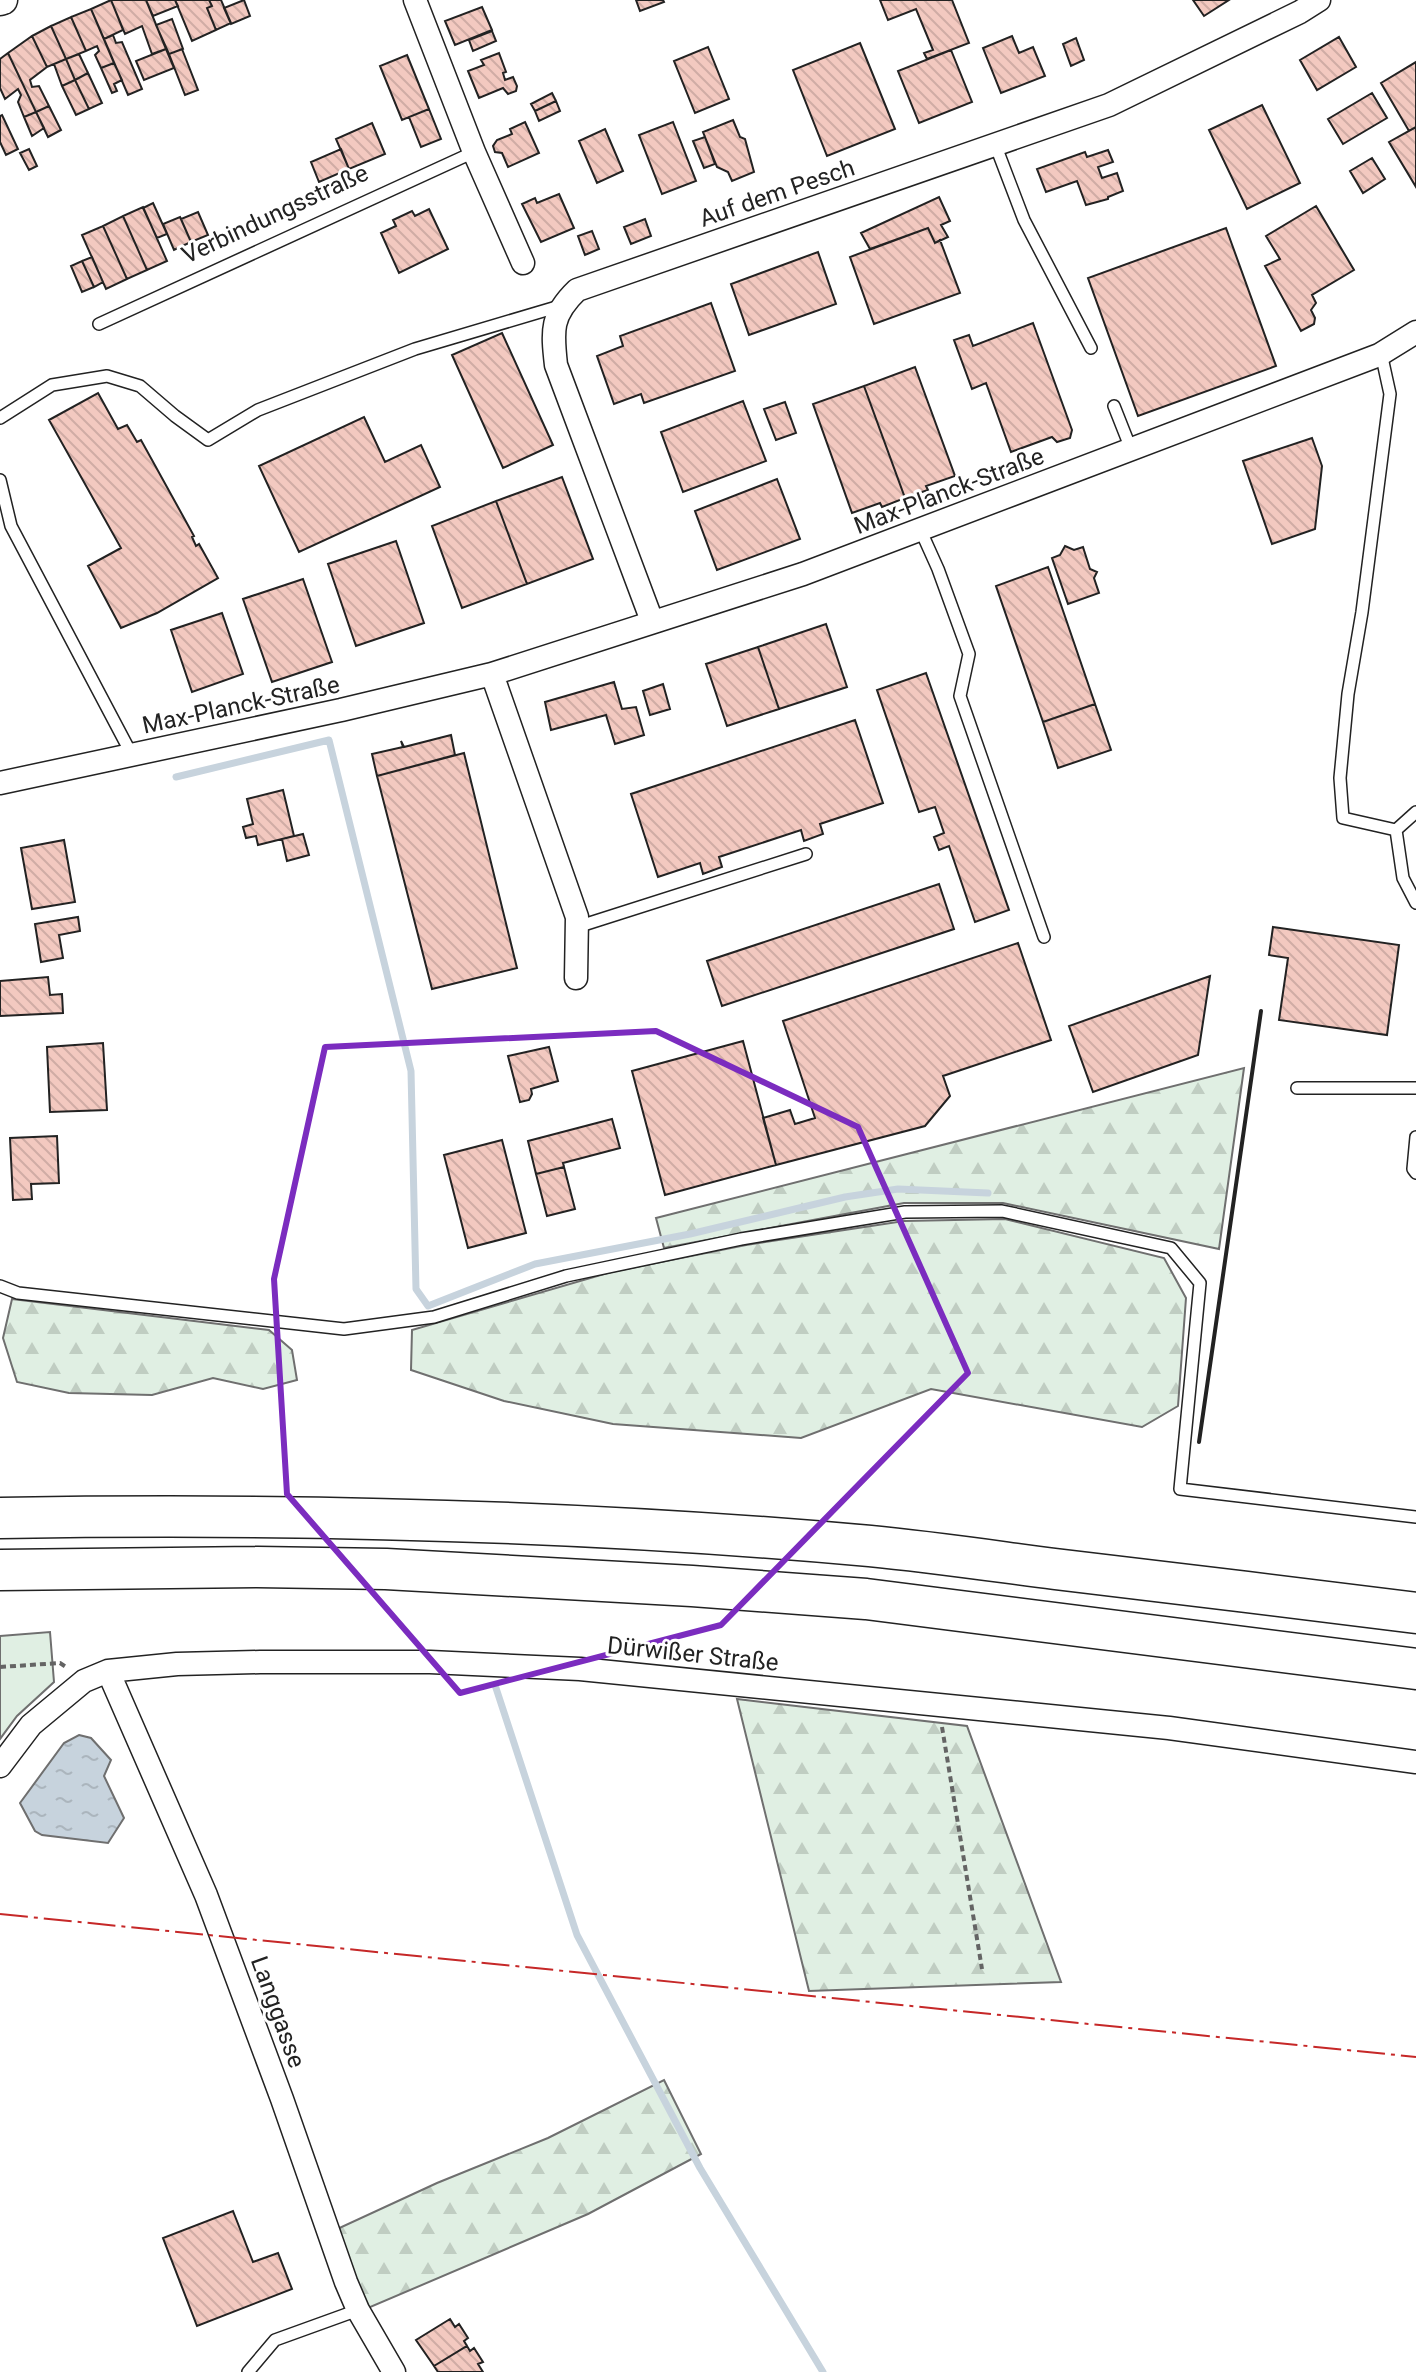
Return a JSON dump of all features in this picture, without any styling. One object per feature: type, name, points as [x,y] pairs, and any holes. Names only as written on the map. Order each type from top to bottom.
[{"type":"highway","points":[[0,1518],[388,1518],[697,1533],[873,1546],[1416,1613]]},
{"type":"highway","points":[[0,1570],[242,1567],[541,1575],[866,1599],[1416,1669]]},
{"type":"street","points":[[415,0],[474,152],[523,263]]},
{"type":"street","name":"Auf dem Pesch","points":[[560,306],[577,290],[1109,105],[1319,0]]},
{"type":"street","points":[[560,306],[552,332],[556,365],[652,621]]},
{"type":"street","name":"Max-Planck-Straße","points":[[0,783],[492,674],[803,574],[1381,353],[1416,332]]},
{"type":"street","points":[[492,674],[577,917],[576,978]]},
{"type":"street","name":"Dürwißer Straße","points":[[0,1766],[31,1725],[84,1681],[108,1671],[177,1664],[260,1662],[430,1662],[580,1669],[1169,1728],[1416,1762]]},
{"type":"street","name":"Langgasse","points":[[108,1671],[206,1895],[358,2310],[394,2372]]},
{"type":"lane","points":[[995,144],[1024,220],[1091,348]]},
{"type":"lane","name":"Verbindungsstraße","points":[[99,324],[474,152]]},
{"type":"lane","points":[[0,418],[52,385],[107,376],[140,386],[208,440],[258,410],[400,355],[560,306]]},
{"type":"lane","points":[[1381,353],[1390,394],[1362,612],[1348,694],[1340,778],[1343,818],[1396,830]]},
{"type":"lane","points":[[1114,406],[1131,449]]},
{"type":"lane","points":[[0,480],[11,526],[132,755]]},
{"type":"lane","points":[[920,529],[969,654],[960,696],[1044,937]]},
{"type":"lane","points":[[1396,830],[1416,812]]},
{"type":"lane","points":[[1396,830],[1403,878],[1416,903]]},
{"type":"lane","points":[[577,927],[806,854]]},
{"type":"lane","points":[[1297,1088],[1416,1088]]},
{"type":"lane","points":[[1416,1137],[1413,1169],[1416,1173]]},
{"type":"lane","points":[[0,1286],[18,1293],[344,1329],[434,1317],[566,1276],[741,1239],[905,1212],[1002,1211],[1171,1248],[1200,1283],[1180,1489],[1416,1517]]},
{"type":"lane","points":[[248,2372],[275,2340],[358,2310]]},
{"type":"path","points":[[0,1667],[60,1663],[84,1681]]},
{"type":"path","points":[[938,1705],[982,1969]]},
{"type":"highlighted area","points":[[656,1031],[858,1127],[968,1373],[721,1625],[460,1693],[287,1494],[274,1279],[325,1047]]},
{"type":"green space","points":[[1244,1068],[1219,1249],[1003,1203],[904,1203],[664,1248],[656,1218]]},
{"type":"green space","points":[[1005,1219],[1164,1258],[1186,1298],[1178,1406],[1142,1427],[931,1389],[801,1438],[613,1424],[504,1401],[411,1370],[412,1330],[611,1272],[746,1245],[904,1221]]},
{"type":"green space","points":[[12,1299],[269,1330],[292,1350],[297,1380],[263,1389],[213,1378],[152,1395],[69,1393],[17,1382],[3,1338]]},
{"type":"green space","points":[[50,1632],[54,1682],[17,1716],[0,1739],[0,1636]]},
{"type":"green space","points":[[737,1699],[967,1726],[1061,1982],[809,1991]]},
{"type":"green space","points":[[664,2080],[701,2154],[588,2214],[368,2308],[335,2230],[437,2183],[548,2138]]},
{"type":"water","points":[[79,1735],[91,1738],[111,1760],[104,1776],[124,1818],[108,1843],[42,1835],[35,1831],[20,1803],[64,1743]]},
{"type":"building","points":[[111,0],[123,30],[104,39],[91,9]]},
{"type":"building","points":[[111,0],[146,0],[166,49],[152,54],[142,26],[125,34]]},
{"type":"building","points":[[146,0],[175,0],[178,6],[153,16]]},
{"type":"building","points":[[175,0],[209,0],[212,6],[207,8],[216,30],[192,41]]},
{"type":"building","points":[[209,0],[221,0],[231,23],[216,30],[207,8],[212,6]]},
{"type":"building","points":[[244,0],[250,16],[231,24],[224,8]]},
{"type":"building","points":[[636,0],[663,0],[664,2],[640,11]]},
{"type":"building","points":[[880,0],[952,0],[969,43],[927,59],[924,53],[933,50],[916,9],[888,20]]},
{"type":"building","points":[[1193,0],[1229,0],[1204,16]]},
{"type":"building","points":[[482,7],[492,30],[455,45],[445,21]]},
{"type":"building","points":[[91,9],[114,63],[101,68],[95,55],[99,51],[97,46],[86,51],[71,17]]},
{"type":"building","points":[[71,17],[86,51],[66,59],[51,26]]},
{"type":"building","points":[[172,19],[183,49],[169,54],[156,25]]},
{"type":"building","points":[[51,26],[66,59],[47,67],[32,36]]},
{"type":"building","points":[[492,31],[496,41],[473,51],[469,40]]},
{"type":"building","points":[[113,35],[116,43],[122,42],[142,89],[128,95],[104,39]]},
{"type":"building","points":[[32,36],[47,67],[30,80],[32,87],[39,86],[49,106],[36,112],[8,53]]},
{"type":"building","points":[[1012,36],[1019,53],[1033,47],[1045,76],[1001,93],[983,48]]},
{"type":"building","points":[[1339,37],[1356,67],[1317,90],[1300,60]]},
{"type":"building","points":[[1076,38],[1084,60],[1071,66],[1063,44]]},
{"type":"building","points":[[860,43],[895,129],[827,156],[793,70]]},
{"type":"building","points":[[708,47],[729,99],[695,113],[674,61]]},
{"type":"building","points":[[166,49],[174,68],[144,80],[136,61]]},
{"type":"building","points":[[182,49],[198,90],[185,95],[169,54]]},
{"type":"building","points":[[951,50],[972,102],[919,123],[898,71]]},
{"type":"building","points":[[8,53],[36,112],[24,117],[18,102],[21,95],[18,89],[5,99],[0,88],[0,59]]},
{"type":"building","points":[[499,53],[506,72],[503,73],[505,80],[513,77],[516,91],[508,94],[503,88],[479,98],[468,71],[484,65],[481,60]]},
{"type":"building","points":[[79,54],[88,73],[75,80],[66,59]]},
{"type":"building","points":[[407,55],[429,109],[402,120],[380,66]]},
{"type":"building","points":[[66,59],[75,80],[62,86],[54,64]]},
{"type":"building","points":[[1416,62],[1416,127],[1409,131],[1381,83]]},
{"type":"building","points":[[114,63],[122,80],[114,84],[117,91],[112,93],[101,68]]},
{"type":"building","points":[[88,73],[102,103],[89,109],[75,80]]},
{"type":"building","points":[[75,80],[89,109],[76,115],[62,86]]},
{"type":"building","points":[[552,93],[556,101],[535,111],[531,104]]},
{"type":"building","points":[[1372,93],[1387,118],[1343,144],[1328,119]]},
{"type":"building","points":[[556,101],[560,111],[539,121],[535,111]]},
{"type":"building","points":[[1262,105],[1300,183],[1247,209],[1209,130]]},
{"type":"building","points":[[49,106],[61,130],[48,137],[36,112]]},
{"type":"building","points":[[429,109],[441,139],[421,147],[409,117]]},
{"type":"building","points":[[36,112],[44,128],[32,136],[24,117]]},
{"type":"building","points":[[2,115],[18,149],[6,155],[0,142]]},
{"type":"building","points":[[733,120],[740,137],[745,139],[754,172],[732,181],[728,172],[717,167],[703,132]]},
{"type":"building","points":[[525,122],[539,153],[508,167],[502,153],[495,152],[493,146],[497,140],[512,134],[510,129]]},
{"type":"building","points":[[673,122],[696,181],[662,194],[639,135]]},
{"type":"building","points":[[372,123],[385,154],[349,169],[336,139]]},
{"type":"building","points":[[1416,127],[1416,187],[1389,142]]},
{"type":"building","points":[[605,129],[623,171],[597,183],[579,141]]},
{"type":"building","points":[[705,137],[715,164],[704,168],[693,141]]},
{"type":"building","points":[[29,149],[37,166],[29,170],[20,153]]},
{"type":"building","points":[[341,149],[349,169],[319,182],[311,162]]},
{"type":"building","points":[[1108,150],[1113,162],[1098,167],[1102,178],[1117,173],[1123,191],[1086,205],[1077,181],[1046,192],[1037,169],[1085,152],[1087,157]]},
{"type":"building","points":[[1372,158],[1385,179],[1363,193],[1350,171]]},
{"type":"building","points":[[559,194],[574,228],[541,242],[522,204],[535,198],[537,203]]},
{"type":"building","points":[[939,197],[950,221],[941,225],[948,237],[935,243],[928,228],[870,249],[861,233]]},
{"type":"building","points":[[153,203],[167,234],[157,238],[143,208]]},
{"type":"building","points":[[1316,206],[1354,270],[1312,295],[1316,303],[1311,310],[1314,324],[1301,331],[1265,266],[1280,259],[1266,236]]},
{"type":"building","points":[[143,207],[167,261],[147,270],[123,216]]},
{"type":"building","points":[[429,209],[448,249],[399,273],[381,233],[396,226],[393,220],[412,211],[415,216]]},
{"type":"building","points":[[198,212],[208,235],[191,242],[181,219]]},
{"type":"building","points":[[123,216],[147,270],[127,279],[103,226]]},
{"type":"building","points":[[180,217],[191,242],[174,250],[163,224]]},
{"type":"building","points":[[645,219],[651,236],[631,244],[624,227]]},
{"type":"building","points":[[103,226],[127,279],[106,289],[82,235]]},
{"type":"building","points":[[928,228],[935,243],[940,240],[960,293],[874,324],[850,257]]},
{"type":"building","points":[[1226,228],[1276,366],[1138,416],[1088,278]]},
{"type":"building","points":[[592,231],[599,249],[585,255],[578,236]]},
{"type":"building","points":[[818,252],[836,304],[749,335],[731,284]]},
{"type":"building","points":[[92,257],[103,282],[94,287],[82,261]]},
{"type":"building","points":[[82,261],[94,287],[82,292],[71,266]]},
{"type":"building","points":[[711,303],[735,371],[644,403],[641,394],[614,404],[597,356],[623,346],[620,336]]},
{"type":"building","points":[[1033,323],[1072,430],[1070,438],[1057,442],[1052,437],[1011,452],[986,383],[972,389],[954,340],[969,335],[973,346]]},
{"type":"building","points":[[502,333],[553,445],[503,468],[452,355]]},
{"type":"building","points":[[915,367],[955,476],[926,486],[928,490],[905,498],[864,386]]},
{"type":"building","points":[[864,386],[905,498],[852,513],[813,404]]},
{"type":"building","points":[[98,393],[118,429],[127,425],[137,442],[141,440],[194,536],[196,546],[199,544],[218,578],[157,613],[121,628],[88,566],[121,548],[49,420]]},
{"type":"building","points":[[743,401],[766,461],[683,492],[661,432]]},
{"type":"building","points":[[785,402],[796,433],[776,440],[764,409]]},
{"type":"building","points":[[364,417],[385,462],[421,445],[440,487],[299,552],[259,466]]},
{"type":"building","points":[[1312,438],[1322,466],[1315,529],[1272,544],[1243,461]]},
{"type":"building","points":[[562,477],[593,559],[527,584],[496,501]]},
{"type":"building","points":[[777,479],[800,539],[717,570],[695,511]]},
{"type":"building","points":[[496,501],[527,584],[462,608],[432,526]]},
{"type":"building","points":[[396,541],[424,623],[356,646],[328,564]]},
{"type":"building","points":[[1065,546],[1074,550],[1083,547],[1090,569],[1097,572],[1094,578],[1099,593],[1068,604],[1052,558],[1060,555]]},
{"type":"building","points":[[1048,567],[1095,704],[1043,722],[996,586]]},
{"type":"building","points":[[303,579],[332,662],[272,682],[243,599]]},
{"type":"building","points":[[222,613],[243,674],[192,692],[171,630]]},
{"type":"building","points":[[826,624],[847,687],[779,709],[758,647]]},
{"type":"building","points":[[758,647],[779,709],[727,726],[706,664]]},
{"type":"building","points":[[926,673],[1009,910],[975,922],[949,846],[939,850],[934,837],[944,833],[935,807],[919,812],[877,690]]},
{"type":"building","points":[[614,682],[622,709],[636,707],[644,735],[615,744],[606,715],[551,730],[545,702]]},
{"type":"building","points":[[663,684],[670,709],[650,715],[643,691]]},
{"type":"building","points":[[1095,704],[1111,750],[1058,768],[1043,722]]},
{"type":"building","points":[[855,720],[883,803],[820,824],[823,834],[804,841],[801,830],[719,857],[722,867],[703,874],[700,863],[658,877],[631,794]]},
{"type":"building","points":[[451,735],[455,755],[377,776],[372,754],[403,747],[401,741],[404,747]]},
{"type":"building","points":[[464,753],[517,968],[432,989],[377,776]]},
{"type":"building","points":[[283,790],[294,836],[258,845],[256,836],[246,838],[243,827],[253,824],[247,799]]},
{"type":"building","points":[[303,834],[309,855],[287,861],[282,839]]},
{"type":"building","points":[[64,840],[75,902],[32,909],[21,848]]},
{"type":"building","points":[[939,884],[954,929],[722,1006],[707,961]]},
{"type":"building","points":[[78,917],[80,931],[59,935],[63,958],[41,962],[35,924]]},
{"type":"building","points":[[1273,927],[1399,945],[1387,1035],[1279,1020],[1288,958],[1269,955]]},
{"type":"building","points":[[1018,943],[1051,1040],[943,1076],[950,1096],[925,1126],[776,1165],[763,1118],[790,1110],[795,1124],[815,1118],[783,1021]]},
{"type":"building","points":[[1210,976],[1198,1055],[1093,1092],[1069,1026]]},
{"type":"building","points":[[48,977],[50,995],[62,994],[63,1013],[0,1016],[0,981]]},
{"type":"building","points":[[743,1041],[776,1165],[665,1195],[632,1071]]},
{"type":"building","points":[[103,1043],[107,1110],[50,1112],[47,1047]]},
{"type":"building","points":[[549,1047],[558,1081],[531,1089],[529,1100],[520,1102],[508,1056]]},
{"type":"building","points":[[612,1119],[620,1148],[563,1163],[564,1167],[536,1174],[528,1141]]},
{"type":"building","points":[[57,1136],[59,1183],[31,1184],[32,1199],[13,1200],[10,1138]]},
{"type":"building","points":[[502,1140],[526,1233],[468,1248],[444,1155]]},
{"type":"building","points":[[564,1167],[575,1209],[547,1216],[536,1174]]},
{"type":"building","points":[[233,2211],[253,2262],[278,2253],[292,2289],[197,2326],[163,2238]]},
{"type":"building","points":[[450,2319],[455,2327],[459,2324],[468,2338],[464,2341],[467,2346],[434,2366],[416,2340]]},
{"type":"building","points":[[467,2346],[470,2351],[474,2348],[483,2362],[478,2364],[483,2372],[438,2372],[434,2366]]},
{"type":"waterway","points":[[176,777],[329,740],[411,1071],[416,1289],[428,1306],[535,1264],[690,1234],[845,1197],[898,1189],[988,1193]]},
{"type":"waterway","points":[[495,1685],[577,1935],[700,2168],[823,2372]]},
{"type":"wall","points":[[1199,1442],[1261,1011]]},
{"type":"power","points":[[0,1914],[1416,2057]]}]
